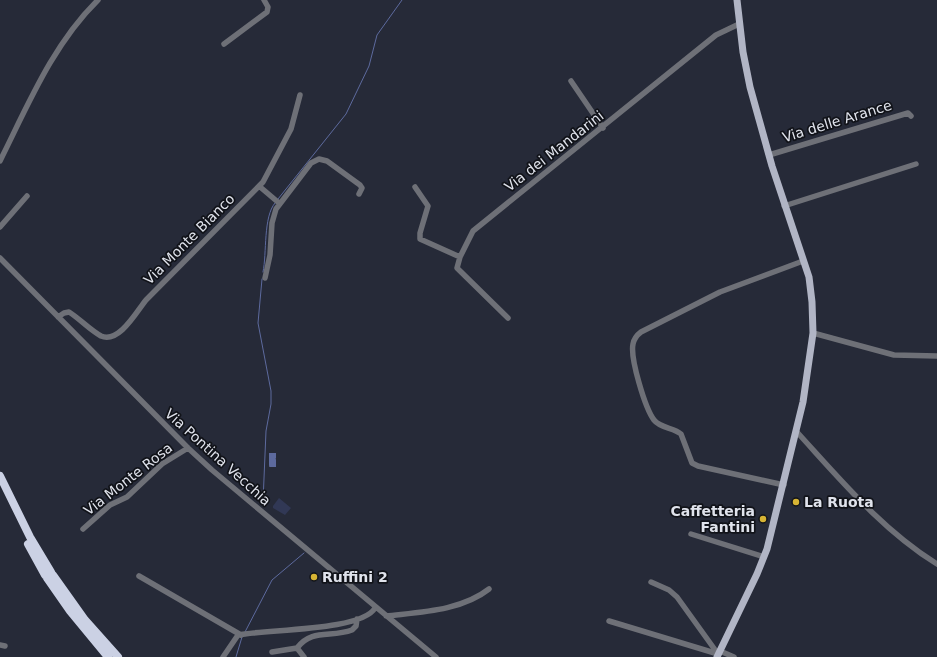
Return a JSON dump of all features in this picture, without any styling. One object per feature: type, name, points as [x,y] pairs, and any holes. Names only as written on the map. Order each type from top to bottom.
[{"type":"highway","points":[[0,476],[28,539]]},
{"type":"highway","points":[[0,488],[70,611],[108,657]]},
{"type":"highway","points":[[49,575],[79,613],[118,657]]},
{"type":"main road","points":[[718,654],[764,557],[784,485],[796,431],[807,379],[813,333],[811,290],[803,261],[784,206],[747,74],[739,24],[737,0]]},
{"type":"street","points":[[0,160],[37,89],[67,37],[79,19],[98,0]]},
{"type":"street","points":[[224,44],[267,12],[268,7],[264,0]]},
{"type":"street","name":"Via dei Mandarini","points":[[460,257],[470,236],[478,226],[603,128],[718,34],[739,24]]},
{"type":"street","points":[[572,81],[603,128]]},
{"type":"street","name":"Via Monte Bianco","points":[[58,317],[69,312],[100,335],[109,338],[115,336],[140,310],[146,300],[259,186],[291,129],[300,95]]},
{"type":"street","name":"Via delle Arance","points":[[769,155],[908,113],[911,116]]},
{"type":"street","points":[[265,278],[270,256],[273,220],[279,202],[310,164],[318,159],[326,161],[360,185],[362,188],[359,194]]},
{"type":"street","points":[[784,206],[916,164]]},
{"type":"street","points":[[259,186],[279,202]]},
{"type":"street","points":[[415,187],[429,208],[420,233],[420,239],[460,257],[457,265],[458,270],[508,318]]},
{"type":"street","points":[[0,227],[27,196]]},
{"type":"street","name":"Via Pontina Vecchia","points":[[0,258],[188,448],[237,492],[375,608],[436,657]]},
{"type":"street","points":[[784,485],[698,466],[692,463],[682,435],[677,431],[658,424],[653,419],[640,389],[632,346],[635,338],[645,330],[720,292],[803,261]]},
{"type":"street","points":[[813,333],[894,355],[937,356]]},
{"type":"street","points":[[796,431],[880,522],[908,545],[937,563]]},
{"type":"street","name":"Via Monte Rosa","points":[[83,529],[109,505],[127,498],[159,467],[188,448]]},
{"type":"street","points":[[690,534],[764,557]]},
{"type":"street","points":[[937,557],[937,563]]},
{"type":"street","points":[[138,576],[241,635]]},
{"type":"street","points":[[651,582],[669,590],[677,597],[718,654]]},
{"type":"street","points":[[386,616],[450,606],[473,598],[489,589]]},
{"type":"street","points":[[223,657],[235,638],[241,635],[331,625],[357,619],[370,614],[375,608]]},
{"type":"street","points":[[272,652],[297,648],[303,640],[309,637],[352,630],[356,626],[357,619]]},
{"type":"street","points":[[609,621],[718,654],[734,657]]},
{"type":"street","points":[[297,648],[304,657]]},
{"type":"shaded area","points":[[279,498],[291,508],[285,515],[273,508]]},
{"type":"water","points":[[269,453],[276,453],[276,467],[269,467]]},
{"type":"waterway","points":[[278,199],[346,114],[369,66],[377,35],[402,0]]},
{"type":"waterway","points":[[263,272],[267,226],[271,209],[275,203]]},
{"type":"waterway","points":[[262,279],[258,323],[271,391],[271,404],[266,431],[263,502]]},
{"type":"waterway","points":[[245,632],[272,580],[304,553]]},
{"type":"waterway","points":[[236,657],[242,637]]},
{"type":"place","name":"La Ruota","points":[[796,502]]},
{"type":"place","name":"Caffetteria Fantini","points":[[763,519]]},
{"type":"place","name":"Ruffini 2","points":[[314,577]]}]
